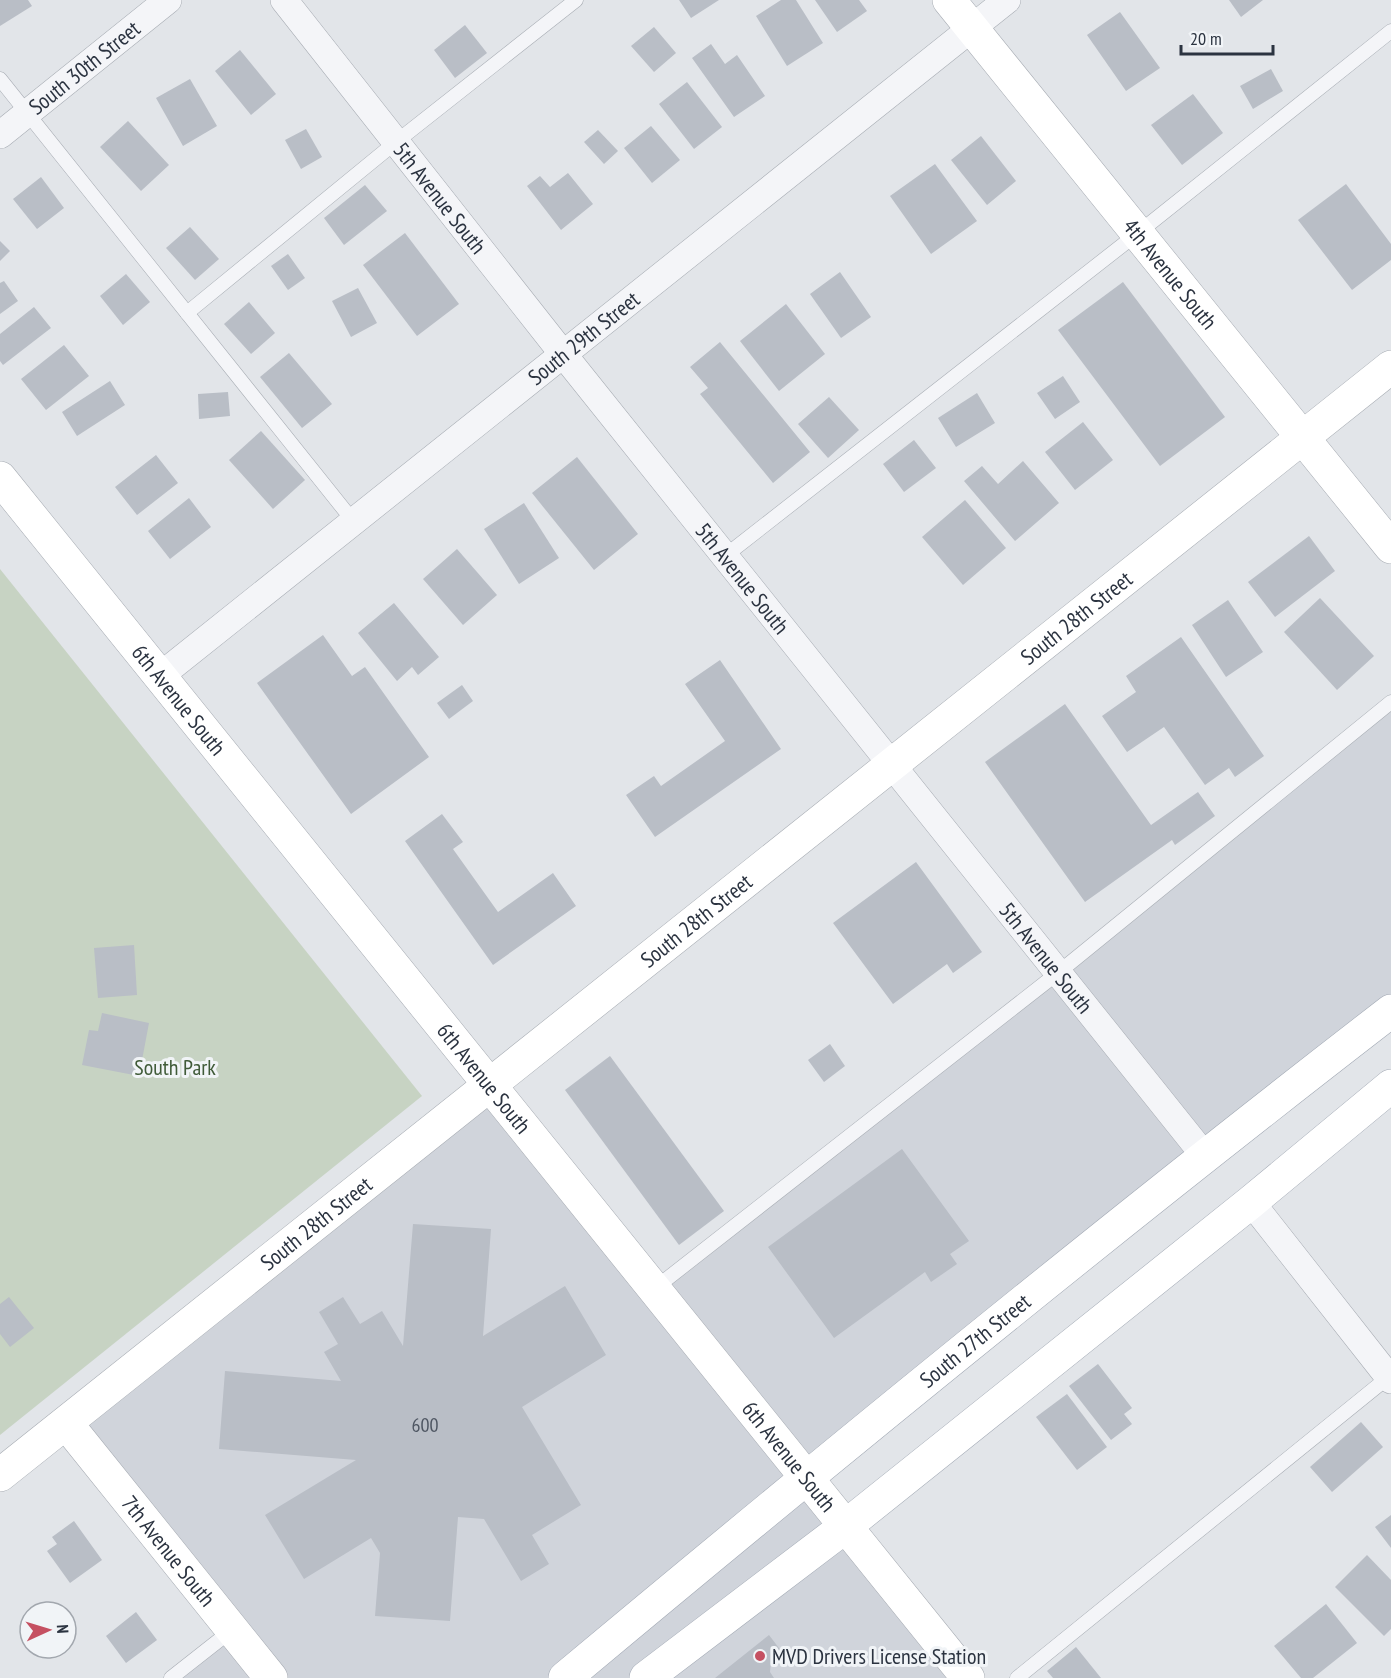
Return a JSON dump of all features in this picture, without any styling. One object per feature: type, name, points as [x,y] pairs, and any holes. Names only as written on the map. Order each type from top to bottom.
[{"type":"street","name":"South 30th Street","points":[[0,135],[168,0]]},
{"type":"street","name":"5th Avenue South","points":[[284,0],[563,354],[1204,1155]]},
{"type":"street","name":"4th Avenue South","points":[[949,0],[1391,547]]},
{"type":"street","name":"South 29th Street","points":[[160,676],[1007,0]]},
{"type":"street","name":"South 28th Street","points":[[0,1475],[1391,367]]},
{"type":"street","name":"6th Avenue South","points":[[0,478],[968,1678]]},
{"type":"street","name":"South 27th Street","points":[[565,1678],[806,1477],[1204,1155],[1391,1011]]},
{"type":"street","points":[[646,1678],[846,1526],[1251,1202],[1391,1086]]},
{"type":"street","points":[[1251,1202],[1390,1377]]},
{"type":"street","name":"7th Avenue South","points":[[66,1423],[271,1678]]},
{"type":"lane","points":[[187,313],[396,142],[576,0]]},
{"type":"lane","points":[[725,556],[1138,233],[1391,31]]},
{"type":"lane","points":[[0,79],[354,522]]},
{"type":"lane","points":[[654,1289],[1059,972],[1391,702]]},
{"type":"lane","points":[[1017,1678],[1390,1377]]},
{"type":"lane","points":[[171,1678],[232,1630]]},
{"type":"shaded area","points":[[1391,701],[1391,1018],[810,1482],[968,1678],[171,1678],[232,1630],[66,1423],[490,1085],[654,1288]]},
{"type":"green space","name":"South Park","points":[[0,569],[422,1096],[0,1435]]},
{"type":"building","points":[[0,0],[28,0],[32,6],[0,26]]},
{"type":"building","points":[[679,0],[719,0],[691,18]]},
{"type":"building","points":[[781,0],[796,0],[823,43],[787,66],[756,16]]},
{"type":"building","points":[[815,0],[859,0],[867,11],[837,32]]},
{"type":"building","points":[[1229,0],[1263,0],[1241,17]]},
{"type":"building","points":[[1120,12],[1160,68],[1126,91],[1087,35]]},
{"type":"building","points":[[465,25],[487,53],[455,78],[434,50]]},
{"type":"building","points":[[654,27],[676,53],[654,72],[631,46]]},
{"type":"building","points":[[711,44],[725,64],[737,55],[765,96],[734,117],[692,58]]},
{"type":"building","points":[[240,50],[276,94],[251,115],[215,71]]},
{"type":"building","points":[[1271,69],[1283,91],[1253,109],[1240,86]]},
{"type":"building","points":[[190,79],[217,126],[183,146],[156,98]]},
{"type":"building","points":[[687,82],[722,127],[694,149],[659,104]]},
{"type":"building","points":[[1193,94],[1223,133],[1182,165],[1151,125]]},
{"type":"building","points":[[128,121],[169,165],[141,191],[100,147]]},
{"type":"building","points":[[651,126],[680,160],[652,183],[624,148]]},
{"type":"building","points":[[306,129],[322,157],[301,169],[285,140]]},
{"type":"building","points":[[598,130],[618,151],[604,164],[584,142]]},
{"type":"building","points":[[981,136],[1016,181],[987,205],[951,160]]},
{"type":"building","points":[[935,164],[977,221],[931,254],[890,196]]},
{"type":"building","points":[[568,173],[593,204],[561,230],[527,186],[540,176],[550,187]]},
{"type":"building","points":[[41,177],[64,208],[37,229],[13,199]]},
{"type":"building","points":[[1346,184],[1391,244],[1391,260],[1352,290],[1298,220]]},
{"type":"building","points":[[365,185],[387,211],[344,245],[324,218]]},
{"type":"building","points":[[190,227],[219,259],[195,280],[166,248]]},
{"type":"building","points":[[405,233],[459,304],[417,336],[363,265]]},
{"type":"building","points":[[0,241],[10,251],[0,261]]},
{"type":"building","points":[[288,254],[305,278],[288,290],[271,266]]},
{"type":"building","points":[[840,272],[871,317],[841,338],[810,294]]},
{"type":"building","points":[[126,274],[150,302],[123,325],[100,296]]},
{"type":"building","points":[[4,281],[18,301],[0,314],[0,283]]},
{"type":"building","points":[[1123,282],[1225,417],[1160,466],[1058,330]]},
{"type":"building","points":[[358,288],[377,323],[351,337],[332,301]]},
{"type":"building","points":[[249,302],[275,333],[251,354],[224,324]]},
{"type":"building","points":[[786,304],[825,354],[779,391],[740,341]]},
{"type":"building","points":[[34,307],[51,328],[3,365],[0,361],[0,334]]},
{"type":"building","points":[[720,342],[810,452],[773,483],[700,394],[708,388],[690,367]]},
{"type":"building","points":[[64,345],[89,376],[46,410],[21,379]]},
{"type":"building","points":[[289,353],[332,404],[302,428],[260,377]]},
{"type":"building","points":[[1063,376],[1080,402],[1055,419],[1037,393]]},
{"type":"building","points":[[110,381],[125,405],[77,436],[62,412]]},
{"type":"building","points":[[228,392],[230,416],[199,419],[198,394]]},
{"type":"building","points":[[977,393],[995,423],[956,447],[938,418]]},
{"type":"building","points":[[829,397],[859,430],[828,458],[798,424]]},
{"type":"building","points":[[1083,422],[1113,460],[1075,490],[1045,452]]},
{"type":"building","points":[[261,431],[305,480],[273,509],[229,460]]},
{"type":"building","points":[[914,440],[936,468],[904,492],[883,464]]},
{"type":"building","points":[[156,455],[178,483],[137,515],[115,487]]},
{"type":"building","points":[[577,457],[638,534],[594,570],[532,493]]},
{"type":"building","points":[[1023,461],[1059,503],[1015,541],[964,481],[982,466],[998,484]]},
{"type":"building","points":[[189,498],[211,527],[170,559],[148,531]]},
{"type":"building","points":[[965,500],[1006,548],[963,585],[922,537]]},
{"type":"building","points":[[524,503],[559,558],[519,584],[484,529]]},
{"type":"building","points":[[1309,536],[1335,571],[1275,617],[1248,582]]},
{"type":"building","points":[[457,549],[497,595],[463,625],[423,579]]},
{"type":"building","points":[[1320,598],[1374,656],[1337,690],[1284,632]]},
{"type":"building","points":[[1228,600],[1263,652],[1226,677],[1192,625]]},
{"type":"building","points":[[394,603],[439,657],[418,675],[412,667],[397,681],[358,633]]},
{"type":"building","points":[[323,635],[352,676],[365,667],[429,757],[351,814],[257,683]]},
{"type":"building","points":[[1181,637],[1264,756],[1235,777],[1229,768],[1205,785],[1164,727],[1127,752],[1102,716],[1136,692],[1126,676]]},
{"type":"building","points":[[720,660],[781,749],[655,837],[626,795],[654,776],[661,786],[725,741],[685,684]]},
{"type":"building","points":[[462,685],[473,701],[449,719],[437,703]]},
{"type":"building","points":[[1065,704],[1151,825],[1198,792],[1215,816],[1175,845],[1172,840],[1085,902],[985,762]]},
{"type":"building","points":[[442,814],[463,842],[453,849],[498,912],[553,873],[576,906],[493,965],[405,841]]},
{"type":"building","points":[[916,862],[982,952],[953,973],[947,964],[893,1004],[833,923]]},
{"type":"building","points":[[134,945],[137,995],[98,998],[94,948]]},
{"type":"building","points":[[102,1013],[149,1023],[139,1076],[82,1065],[89,1030],[98,1031]]},
{"type":"building","points":[[830,1044],[845,1066],[824,1082],[808,1060]]},
{"type":"building","points":[[610,1056],[724,1211],[679,1245],[565,1090]]},
{"type":"building","points":[[902,1149],[969,1241],[950,1254],[957,1264],[931,1282],[925,1272],[834,1338],[768,1247]]},
{"type":"building","points":[[413,1224],[491,1229],[483,1336],[565,1286],[606,1355],[522,1407],[581,1505],[532,1535],[549,1564],[521,1581],[484,1519],[458,1517],[450,1621],[375,1616],[380,1553],[371,1538],[304,1579],[265,1515],[356,1460],[219,1449],[225,1371],[341,1381],[324,1352],[338,1344],[319,1312],[343,1297],[360,1324],[382,1311],[403,1346]]},
{"type":"building","points":[[9,1297],[34,1328],[10,1347],[0,1334],[0,1304]]},
{"type":"building","points":[[1098,1364],[1132,1408],[1124,1414],[1132,1424],[1111,1440],[1069,1386]]},
{"type":"building","points":[[1067,1394],[1107,1447],[1077,1470],[1036,1417]]},
{"type":"building","points":[[1361,1422],[1383,1447],[1332,1492],[1310,1467]]},
{"type":"building","points":[[1391,1515],[1391,1548],[1375,1527]]},
{"type":"building","points":[[74,1521],[102,1560],[70,1583],[47,1551],[57,1544],[52,1537]]},
{"type":"building","points":[[1367,1555],[1391,1580],[1391,1629],[1384,1636],[1335,1587]]},
{"type":"building","points":[[1326,1604],[1357,1643],[1313,1678],[1301,1678],[1274,1646]]},
{"type":"building","points":[[136,1612],[157,1640],[126,1663],[106,1636]]},
{"type":"building","name":"MVD Drivers License Station","points":[[769,1635],[782,1652],[771,1661],[770,1672],[774,1678],[715,1678]]},
{"type":"building","points":[[1076,1647],[1101,1678],[1053,1678],[1047,1671]]},
{"type":"place","name":"MVD Drivers License Station","points":[[760,1656]]}]
